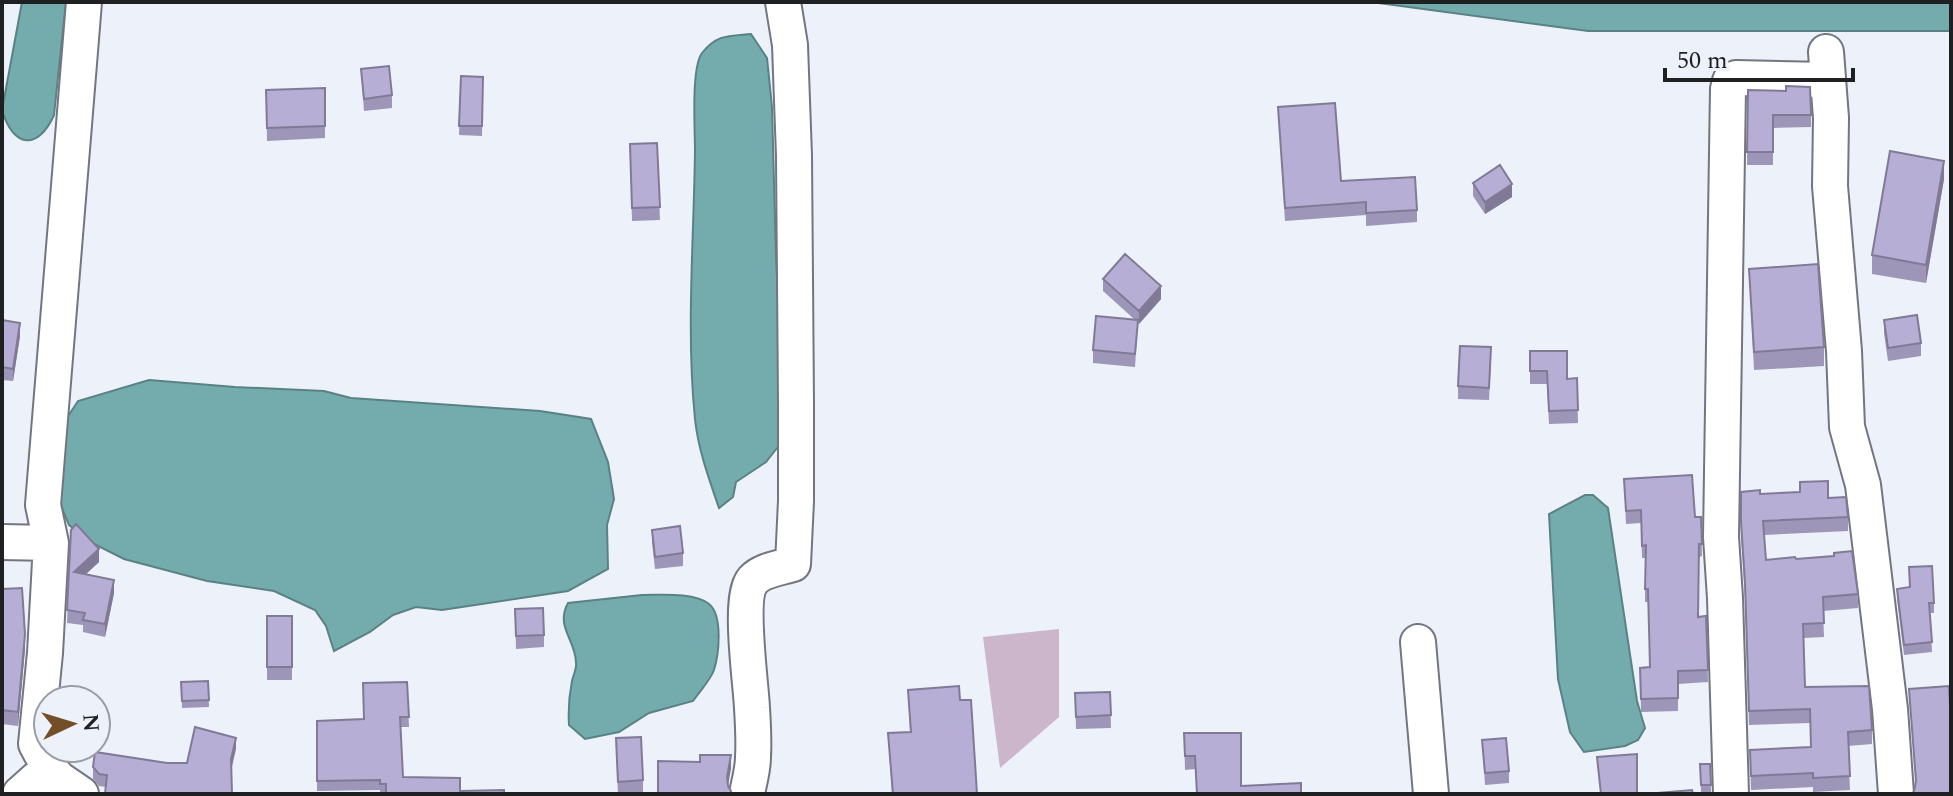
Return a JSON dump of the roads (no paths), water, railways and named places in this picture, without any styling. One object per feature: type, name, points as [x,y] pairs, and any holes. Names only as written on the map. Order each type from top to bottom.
[{"type":"street","points":[[81,794],[49,768],[36,744],[51,543],[43,505],[84,2]]},
{"type":"street","points":[[747,794],[753,760],[747,594],[756,577],[793,564],[796,501],[794,156],[790,45],[783,2]]},
{"type":"street","points":[[1731,794],[1721,537],[1728,89],[1730,81],[1736,78],[1827,66],[1831,118],[1830,186],[1847,427],[1863,485],[1890,709],[1896,794]]},
{"type":"street","points":[[2,542],[51,543]]},
{"type":"street","points":[[1418,642],[1431,794]]},
{"type":"street","points":[[20,794],[49,768]]},
{"type":"water","points":[[22,2],[66,2],[54,115],[41,135],[26,140],[13,132],[2,110]]},
{"type":"water","points":[[1371,2],[1951,2],[1951,31],[1588,31]]},
{"type":"water","points":[[751,34],[767,58],[772,107],[781,443],[766,462],[736,482],[733,497],[719,508],[704,464],[692,386],[695,85],[702,53],[713,42],[724,37]]},
{"type":"water","points":[[149,380],[324,391],[351,398],[540,411],[591,419],[608,462],[614,499],[607,525],[608,569],[568,591],[442,610],[416,607],[393,615],[370,632],[334,651],[326,626],[315,610],[274,591],[207,581],[124,559],[96,545],[69,525],[50,480],[57,433],[78,401]]},
{"type":"water","points":[[1585,495],[1593,495],[1608,508],[1637,701],[1645,728],[1638,740],[1625,746],[1584,752],[1570,732],[1558,679],[1549,514]]},
{"type":"water","points":[[642,595],[686,596],[709,604],[718,625],[714,670],[693,701],[649,713],[619,732],[585,739],[569,725],[569,697],[576,665],[564,619],[568,603]]}]
